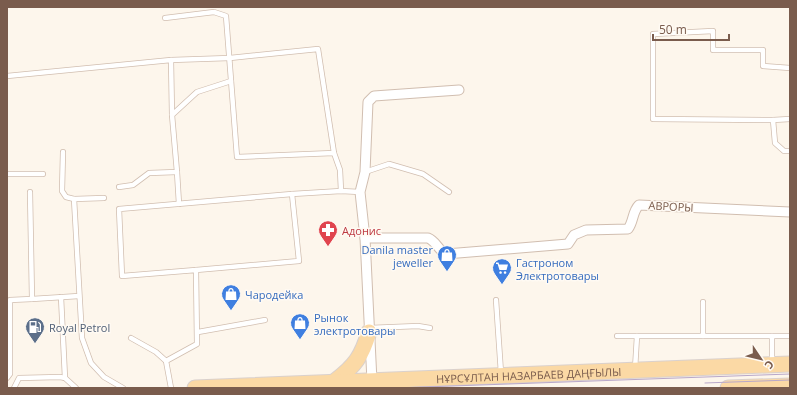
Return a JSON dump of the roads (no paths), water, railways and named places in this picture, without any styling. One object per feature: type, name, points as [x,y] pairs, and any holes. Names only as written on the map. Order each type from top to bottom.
[{"type":"main road","points":[[335,381],[358,361],[364,348],[369,330]]},
{"type":"main road","name":"НҰРСҰЛТАН НАЗАРБАЕВ ДАҢҒЫЛЫ","points":[[195,388],[335,381],[372,384],[501,375],[790,364]]},
{"type":"main road","points":[[728,388],[790,386]]},
{"type":"street","points":[[372,384],[365,238],[360,192],[365,172],[368,102],[370,98],[374,96],[459,90]]},
{"type":"street","name":"АВРОРЫ","points":[[365,238],[428,238],[434,241],[442,252],[446,254],[568,244],[574,235],[586,230],[628,229],[632,222],[634,210],[639,205],[790,212]]},
{"type":"lane","points":[[165,18],[214,12],[226,16],[237,157],[334,153]]},
{"type":"lane","points":[[790,68],[763,66],[763,50],[713,50],[713,31],[653,34],[653,119],[773,120],[790,118]]},
{"type":"lane","points":[[7,76],[171,60],[230,58],[318,49],[334,153],[340,170],[341,192]]},
{"type":"lane","points":[[171,60],[172,115],[179,204]]},
{"type":"lane","points":[[172,115],[197,92],[231,81]]},
{"type":"lane","points":[[773,120],[775,143],[784,151],[790,151]]},
{"type":"lane","points":[[63,152],[62,191],[66,197],[74,199],[104,198]]},
{"type":"lane","points":[[365,172],[389,164],[423,174],[449,192]]},
{"type":"lane","points":[[119,188],[134,186],[149,174],[177,172]]},
{"type":"lane","points":[[7,174],[43,174]]},
{"type":"lane","points":[[30,192],[32,299]]},
{"type":"lane","points":[[292,194],[299,261],[122,276],[119,209],[292,194],[360,192]]},
{"type":"lane","points":[[74,199],[82,338],[91,363],[104,377],[123,388]]},
{"type":"lane","points":[[166,361],[197,344],[196,270]]},
{"type":"lane","points":[[7,378],[10,374],[10,300],[79,296]]},
{"type":"lane","points":[[61,297],[65,378]]},
{"type":"lane","points":[[496,300],[501,375]]},
{"type":"lane","points":[[703,302],[703,336]]},
{"type":"lane","points":[[198,332],[265,320]]},
{"type":"lane","points":[[369,330],[418,326],[430,328]]},
{"type":"lane","points":[[617,336],[790,336]]},
{"type":"lane","points":[[635,369],[637,336]]},
{"type":"lane","points":[[772,336],[772,364]]},
{"type":"lane","points":[[131,338],[156,352],[166,361],[171,388]]},
{"type":"lane","points":[[10,374],[19,378],[65,378],[76,388]]},
{"type":"lane","points":[[14,388],[19,378]]},
{"type":"tram line","points":[[396,388],[790,374]]},
{"type":"tram line","points":[[705,383],[790,380]]},
{"type":"place","name":"Адонис","points":[[328,247]]},
{"type":"place","name":"Danila master jeweller","points":[[447,272]]},
{"type":"place","name":"Гастроном Электротовары","points":[[502,285]]},
{"type":"place","name":"Чародейка","points":[[231,311]]},
{"type":"place","name":"Рынок электротовары","points":[[300,340]]},
{"type":"place","name":"Royal Petrol","points":[[35,344]]}]
